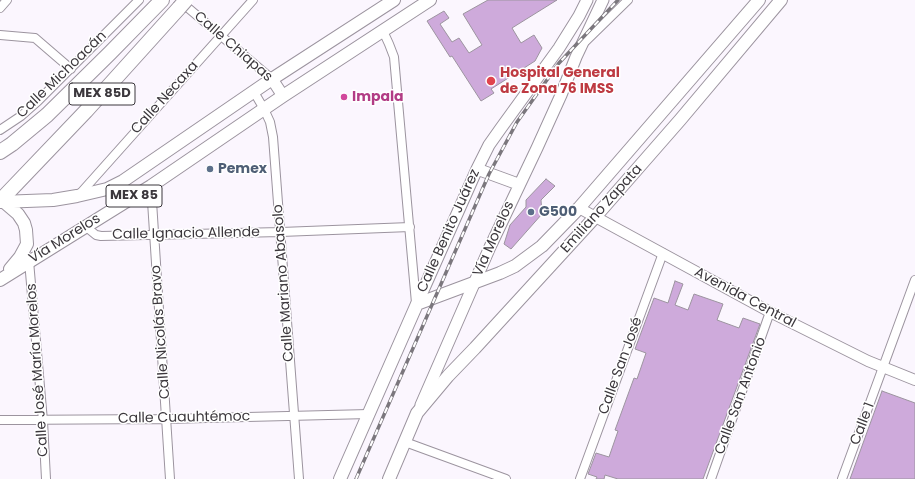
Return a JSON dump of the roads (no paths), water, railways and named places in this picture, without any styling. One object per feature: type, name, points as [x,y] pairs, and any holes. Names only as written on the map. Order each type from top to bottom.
[{"type":"highway","name":"MEX 85D","points":[[0,152],[47,115],[162,0]]},
{"type":"highway","name":"MEX 85D","points":[[1,202],[86,111],[181,3]]},
{"type":"main road","name":"Vía Morelos","points":[[1,202],[53,200],[107,189],[123,182],[272,79],[394,0]]},
{"type":"main road","name":"Vía Morelos","points":[[1,280],[29,261],[151,186],[283,96],[430,0]]},
{"type":"main road","name":"Calle Benito Juárez","points":[[340,479],[477,169],[498,132],[566,38],[587,0]]},
{"type":"main road","name":"Vía Morelos","points":[[389,479],[473,284],[518,184],[543,134],[576,57],[603,0]]},
{"type":"main road","name":"Emiliano Zapata","points":[[417,304],[473,284],[515,266],[542,246],[579,208],[759,0]]},
{"type":"main road","name":"Emiliano Zapata","points":[[417,413],[448,376],[596,216],[781,0]]},
{"type":"main road","name":"Calle Chiapas","points":[[272,79],[283,96]]},
{"type":"main road","points":[[477,169],[518,184]]},
{"type":"main road","points":[[1,202],[18,214],[24,223],[27,244],[20,257],[1,280]]},
{"type":"street","points":[[0,8],[8,0]]},
{"type":"street","name":"Calle Michoacán","points":[[0,130],[21,116],[38,101],[139,0]]},
{"type":"street","name":"Calle Necaxa","points":[[77,196],[253,0]]},
{"type":"street","points":[[582,44],[628,0]]},
{"type":"street","name":"Calle Chiapas","points":[[181,3],[272,79]]},
{"type":"street","points":[[382,31],[390,44],[394,57],[417,304]]},
{"type":"street","points":[[0,35],[35,38],[71,69]]},
{"type":"street","name":"Calle Mariano Abasolo","points":[[254,92],[270,122],[273,137],[299,479]]},
{"type":"street","name":"Calle Nicolás Bravo","points":[[151,186],[170,479]]},
{"type":"street","name":"Avenida Central","points":[[579,208],[770,312],[883,368],[915,380]]},
{"type":"street","name":"Calle Ignacio Allende","points":[[85,226],[96,236],[154,236],[410,227]]},
{"type":"street","name":"Calle San José","points":[[580,479],[663,253]]},
{"type":"street","name":"Calle José María Morelos","points":[[29,261],[43,421],[46,479]]},
{"type":"street","name":"Calle 1","points":[[842,479],[915,280]]},
{"type":"street","name":"Calle San Antonio","points":[[711,479],[770,312]]},
{"type":"street","name":"Calle Cuauhtémoc","points":[[0,420],[43,421],[166,419],[369,414]]},
{"type":"street","points":[[405,442],[506,479]]},
{"type":"railway","points":[[356,479],[489,174],[517,122],[559,63],[618,0]]},
{"type":"place","name":"Hospital General de Zona 76 IMSS","points":[[491,81]]},
{"type":"place","name":"Impala","points":[[344,97]]},
{"type":"place","name":"Pemex","points":[[210,169]]},
{"type":"place","name":"G500","points":[[531,212]]}]
